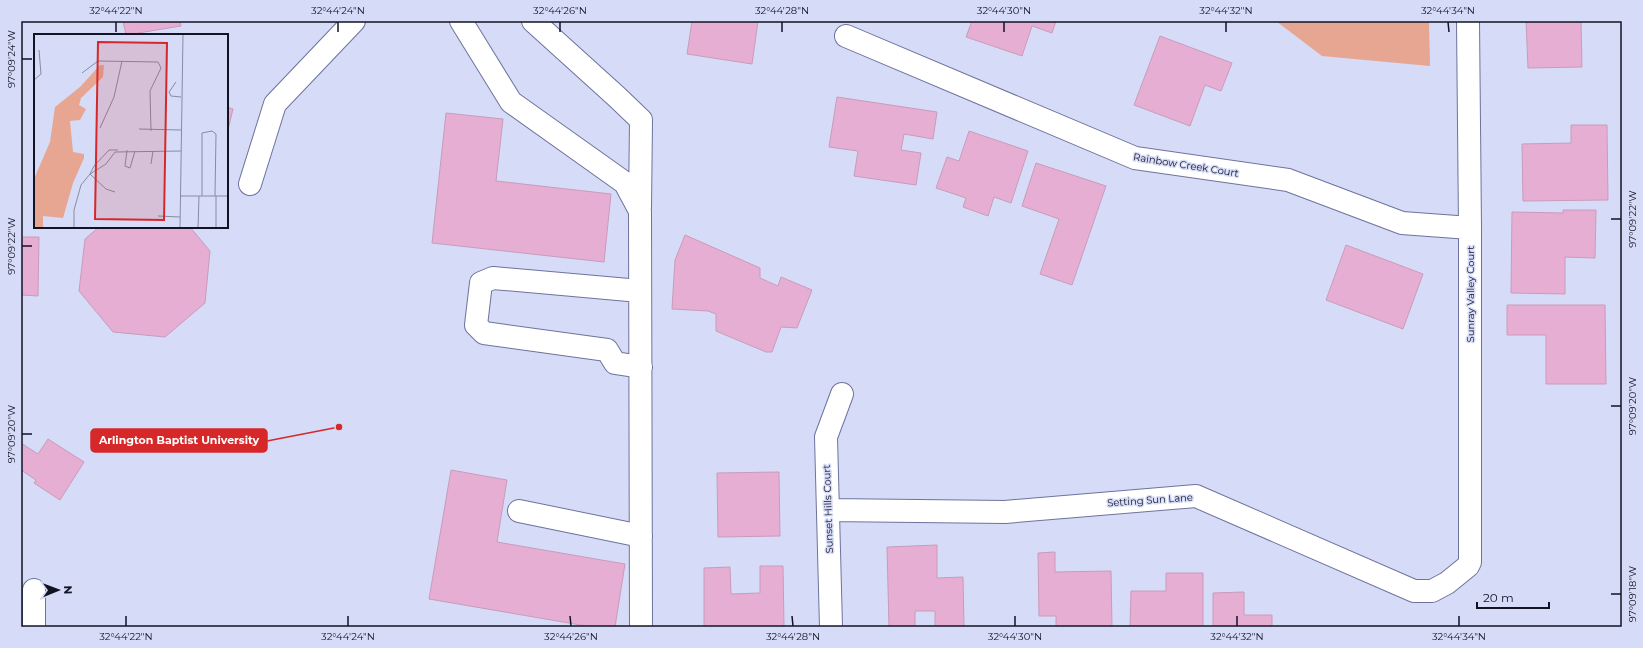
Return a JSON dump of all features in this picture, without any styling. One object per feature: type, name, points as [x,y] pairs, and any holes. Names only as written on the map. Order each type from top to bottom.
[{"type":"street","points":[[250,184],[274,104],[354,21]]},
{"type":"street","points":[[461,21],[511,102],[625,183],[640,211]]},
{"type":"street","points":[[533,21],[617,96],[641,120],[641,627]]},
{"type":"street","name":"Sunray Valley Court","points":[[1468,21],[1470,228],[1470,562],[1468,566]]},
{"type":"street","name":"Rainbow Creek Court","points":[[846,36],[1135,158],[1288,180],[1402,223],[1470,228]]},
{"type":"street","points":[[640,291],[493,278],[481,283],[476,325],[484,333],[607,350],[615,363],[640,367]]},
{"type":"street","name":"Sunset Hills Court","points":[[831,627],[826,436],[842,394]]},
{"type":"street","name":"Setting Sun Lane","points":[[828,510],[1005,512],[1196,496],[1414,591],[1432,591],[1447,584],[1468,566]]},
{"type":"street","points":[[519,511],[641,536]]},
{"type":"street","points":[[34,590],[34,627]]},
{"type":"shaded area","points":[[1276,21],[1426,21],[1429,23],[1430,66],[1322,56]]},
{"type":"building","points":[[123,21],[180,21],[181,26],[132,34],[126,34]]},
{"type":"building","points":[[692,21],[758,21],[752,64],[687,54]]},
{"type":"building","points":[[972,21],[1056,21],[1052,33],[1032,26],[1022,56],[966,37]]},
{"type":"building","points":[[1526,21],[1581,21],[1582,67],[1528,68]]},
{"type":"building","points":[[1160,36],[1232,63],[1221,91],[1205,85],[1190,126],[1134,105]]},
{"type":"building","points":[[837,97],[937,112],[933,139],[904,134],[901,150],[921,153],[916,185],[854,176],[858,151],[829,147]]},
{"type":"building","points":[[228,107],[233,109],[228,130]]},
{"type":"building","points":[[446,113],[503,119],[496,181],[611,194],[604,262],[432,243]]},
{"type":"building","points":[[1571,125],[1607,125],[1608,200],[1523,201],[1522,144],[1571,143]]},
{"type":"building","points":[[969,131],[1028,151],[1011,203],[994,197],[988,216],[963,207],[966,198],[936,188],[947,157],[959,161]]},
{"type":"building","points":[[1036,163],[1106,186],[1072,285],[1040,274],[1059,219],[1022,206]]},
{"type":"building","points":[[1563,210],[1596,210],[1595,258],[1565,257],[1565,294],[1511,293],[1512,212],[1563,213]]},
{"type":"building","points":[[98,228],[191,228],[210,251],[205,303],[165,337],[113,332],[79,291],[85,239]]},
{"type":"building","points":[[685,235],[760,268],[760,278],[778,286],[781,277],[812,290],[797,328],[781,327],[772,352],[766,352],[716,331],[716,314],[708,311],[672,309],[675,260]]},
{"type":"building","points":[[21,237],[39,237],[38,296],[21,295]]},
{"type":"building","points":[[1346,245],[1423,274],[1403,329],[1326,300]]},
{"type":"building","points":[[1507,305],[1605,305],[1606,384],[1546,384],[1546,335],[1507,335]]},
{"type":"building","points":[[48,439],[84,462],[60,500],[34,483],[36,480],[21,470],[21,443],[38,454]]},
{"type":"building","points":[[451,470],[507,480],[497,542],[625,564],[615,627],[592,627],[429,599]]},
{"type":"building","points":[[779,472],[780,536],[718,537],[717,473]]},
{"type":"building","points":[[937,545],[937,578],[963,577],[964,627],[935,627],[935,611],[915,611],[915,627],[889,627],[887,547]]},
{"type":"building","points":[[1055,552],[1055,572],[1111,571],[1112,627],[1056,627],[1056,616],[1039,616],[1038,553]]},
{"type":"building","points":[[760,566],[783,566],[784,627],[704,627],[704,568],[730,567],[731,594],[760,593]]},
{"type":"building","points":[[1166,573],[1203,573],[1203,627],[1130,627],[1131,591],[1166,591]]},
{"type":"building","points":[[1244,592],[1244,615],[1272,615],[1272,627],[1213,627],[1213,593]]},
{"type":"place","name":"Arlington Baptist University","points":[[339,427]]}]
